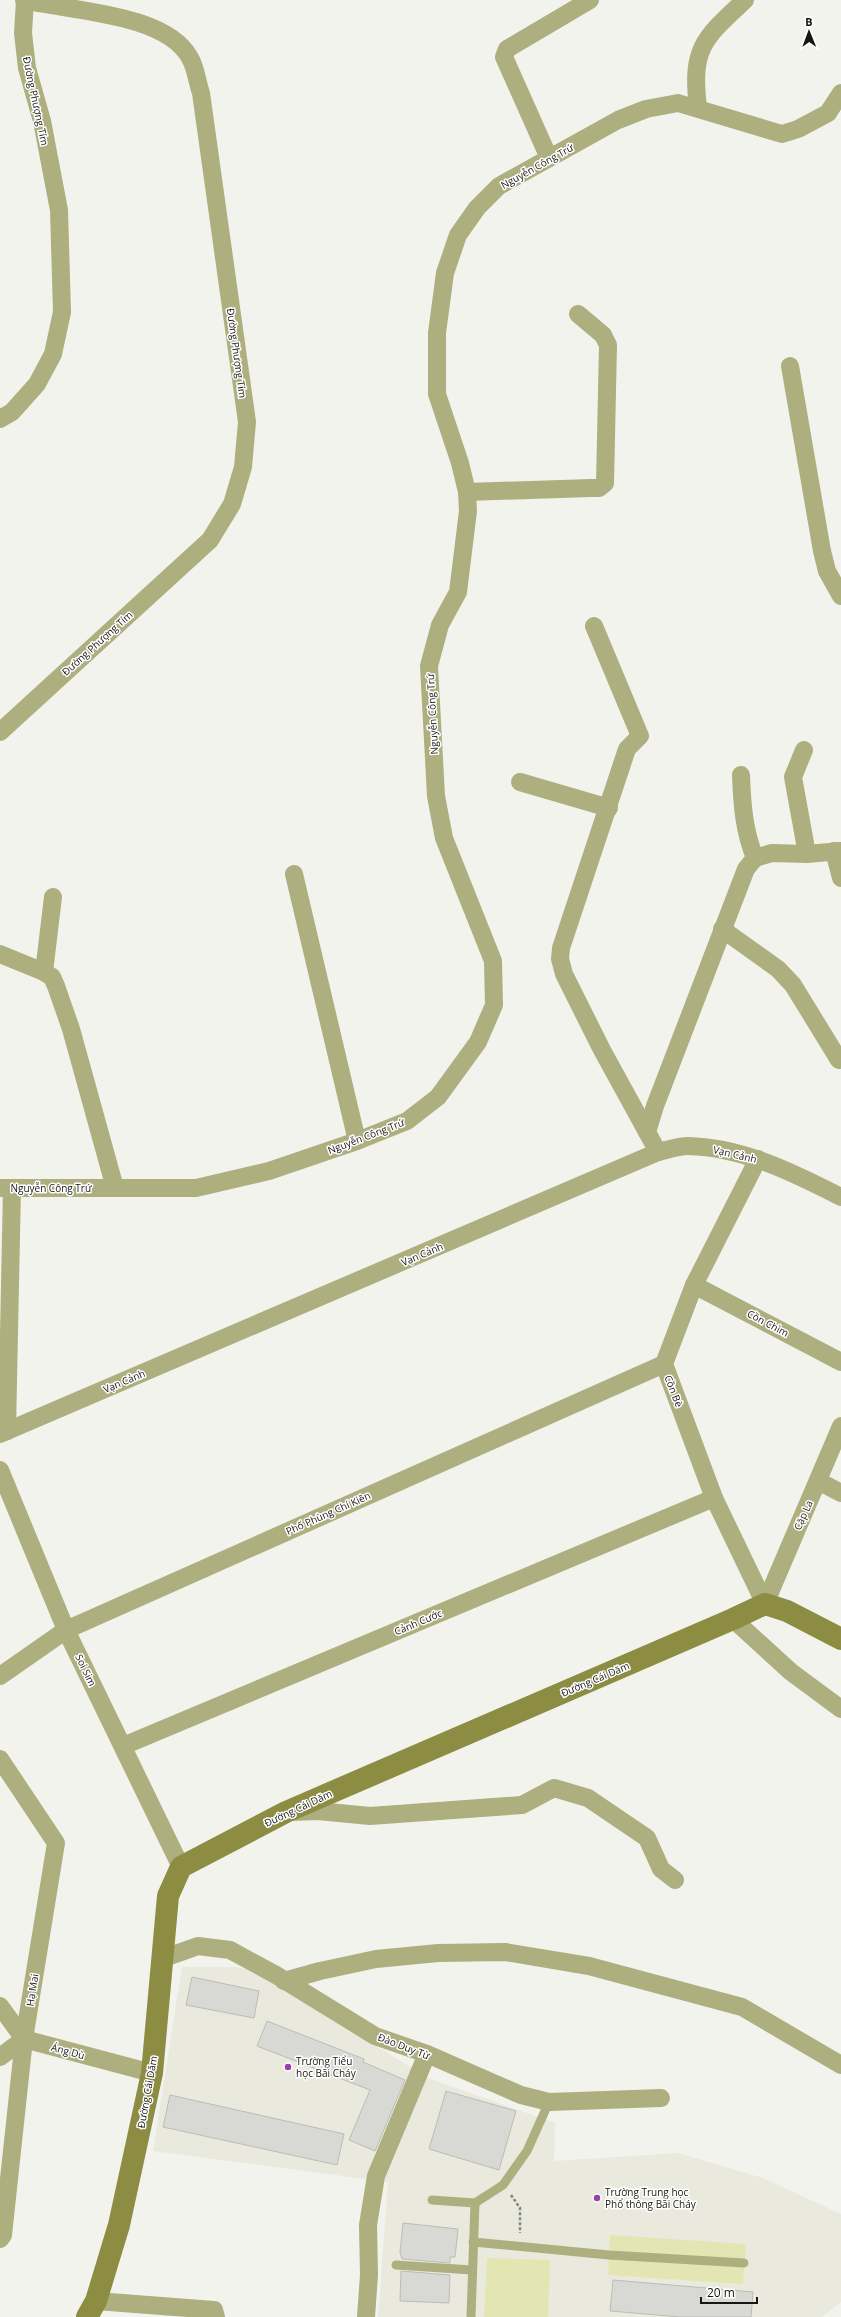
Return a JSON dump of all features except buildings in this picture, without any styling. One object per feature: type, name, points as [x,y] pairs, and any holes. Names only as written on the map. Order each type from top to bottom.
[{"type":"street","name":"Đường Phượng Tím","points":[[0,419],[12,412],[37,384],[53,354],[62,312],[59,210],[42,121],[27,68],[23,33],[24,0],[135,20],[173,40],[190,58],[201,93],[246,422],[243,466],[232,504],[210,540],[0,732]]},
{"type":"street","points":[[549,158],[504,57],[507,49],[590,0]]},
{"type":"street","points":[[698,108],[695,84],[696,63],[704,43],[717,26],[745,0]]},
{"type":"street","name":"Nguyễn Công Trứ","points":[[6,1188],[196,1188],[269,1171],[357,1141],[407,1121],[438,1097],[478,1042],[494,1006],[493,961],[444,838],[436,796],[429,666],[440,624],[458,592],[468,511],[467,492],[437,394],[437,332],[445,272],[458,235],[477,208],[499,186],[618,120],[646,109],[678,103],[782,134],[798,129],[828,113],[841,93]]},
{"type":"street","points":[[467,492],[599,488],[604,483],[608,345],[602,335],[578,314]]},
{"type":"street","points":[[790,366],[822,550],[827,571],[841,596]]},
{"type":"street","points":[[594,626],[640,733],[627,749],[609,808],[561,948],[560,959],[564,974],[658,1152]]},
{"type":"street","points":[[804,750],[793,777],[797,808],[807,854]]},
{"type":"street","points":[[741,775],[743,814],[749,843],[755,858]]},
{"type":"street","points":[[520,782],[609,808]]},
{"type":"street","points":[[647,1132],[655,1106],[746,869],[755,858],[772,853],[807,854],[837,851],[841,878]]},
{"type":"street","points":[[294,874],[357,1141]]},
{"type":"street","points":[[44,972],[53,897]]},
{"type":"street","points":[[722,929],[778,969],[793,985],[840,1060]]},
{"type":"street","points":[[0,954],[44,972],[52,977],[66,1015],[115,1188]]},
{"type":"street","name":"Vạn Cảnh","points":[[3,1433],[658,1152],[687,1146],[713,1148],[758,1159],[810,1181],[841,1197]]},
{"type":"street","name":"Cồn Bè","points":[[758,1159],[694,1285],[664,1364],[714,1498],[765,1604]]},
{"type":"street","points":[[3,1433],[6,1188]]},
{"type":"street","name":"Cồn Chìm","points":[[694,1285],[841,1362]]},
{"type":"street","name":"Phố Phùng Chí Kiên","points":[[0,1676],[66,1630],[664,1364]]},
{"type":"street","name":"Cặp La","points":[[765,1604],[841,1426]]},
{"type":"street","name":"Soi Sim","points":[[0,1470],[66,1630],[181,1867]]},
{"type":"street","points":[[818,1481],[841,1494]]},
{"type":"street","name":"Cảnh Cước","points":[[123,1746],[714,1498]]},
{"type":"street","points":[[765,1604],[787,1611],[841,1639]]},
{"type":"street","name":"Đường Cái Dăm","points":[[92,2309],[119,2225],[152,2073],[164,1958],[168,1896],[181,1867],[286,1812],[733,1620],[765,1604]]},
{"type":"street","points":[[733,1620],[791,1672],[841,1709]]},
{"type":"street","name":"Hạ Mai","points":[[0,1759],[56,1843],[24,2039],[3,2235],[0,2239]]},
{"type":"street","points":[[286,1812],[318,1811],[370,1816],[475,1810],[522,1805],[554,1788],[588,1798],[647,1838],[661,1869],[675,1880]]},
{"type":"street","name":"Đào Duy Từ","points":[[164,1958],[198,1946],[230,1950],[375,2036],[427,2054],[521,2095],[549,2102],[661,2098]]},
{"type":"street","points":[[284,1981],[320,1971],[376,1959],[438,1953],[504,1952],[589,1966],[742,2007],[841,2065]]},
{"type":"street","points":[[0,2006],[24,2039],[0,2057]]},
{"type":"street","name":"Áng Dù","points":[[24,2039],[152,2073]]},
{"type":"street","points":[[366,2317],[369,2275],[368,2225],[376,2176],[427,2054]]},
{"type":"street","points":[[92,2309],[214,2310],[216,2317]]},
{"type":"lane","points":[[432,2200],[475,2203],[503,2185],[527,2150],[549,2102]]},
{"type":"lane","points":[[471,2317],[475,2203]]},
{"type":"lane","points":[[473,2242],[609,2255],[744,2263]]},
{"type":"lane","points":[[396,2265],[472,2270]]},
{"type":"path","points":[[520,2208],[520,2246]]},
{"type":"shaded area","name":"Trường Trung học Phổ thông Bãi Cháy","points":[[182,1967],[234,1967],[253,1970],[428,2078],[555,2123],[554,2161],[678,2153],[763,2178],[841,2214],[841,2302],[822,2317],[378,2317],[388,2182],[153,2151]]},
{"type":"green space","points":[[610,2235],[746,2244],[743,2284],[608,2275]]},
{"type":"green space","points":[[487,2258],[550,2260],[548,2317],[484,2317]]},
{"type":"place","name":"Trường Tiểu học Bãi Cháy","points":[[288,2067]]},
{"type":"place","name":"Trường Trung học Phổ thông Bãi Cháy","points":[[597,2198]]}]
